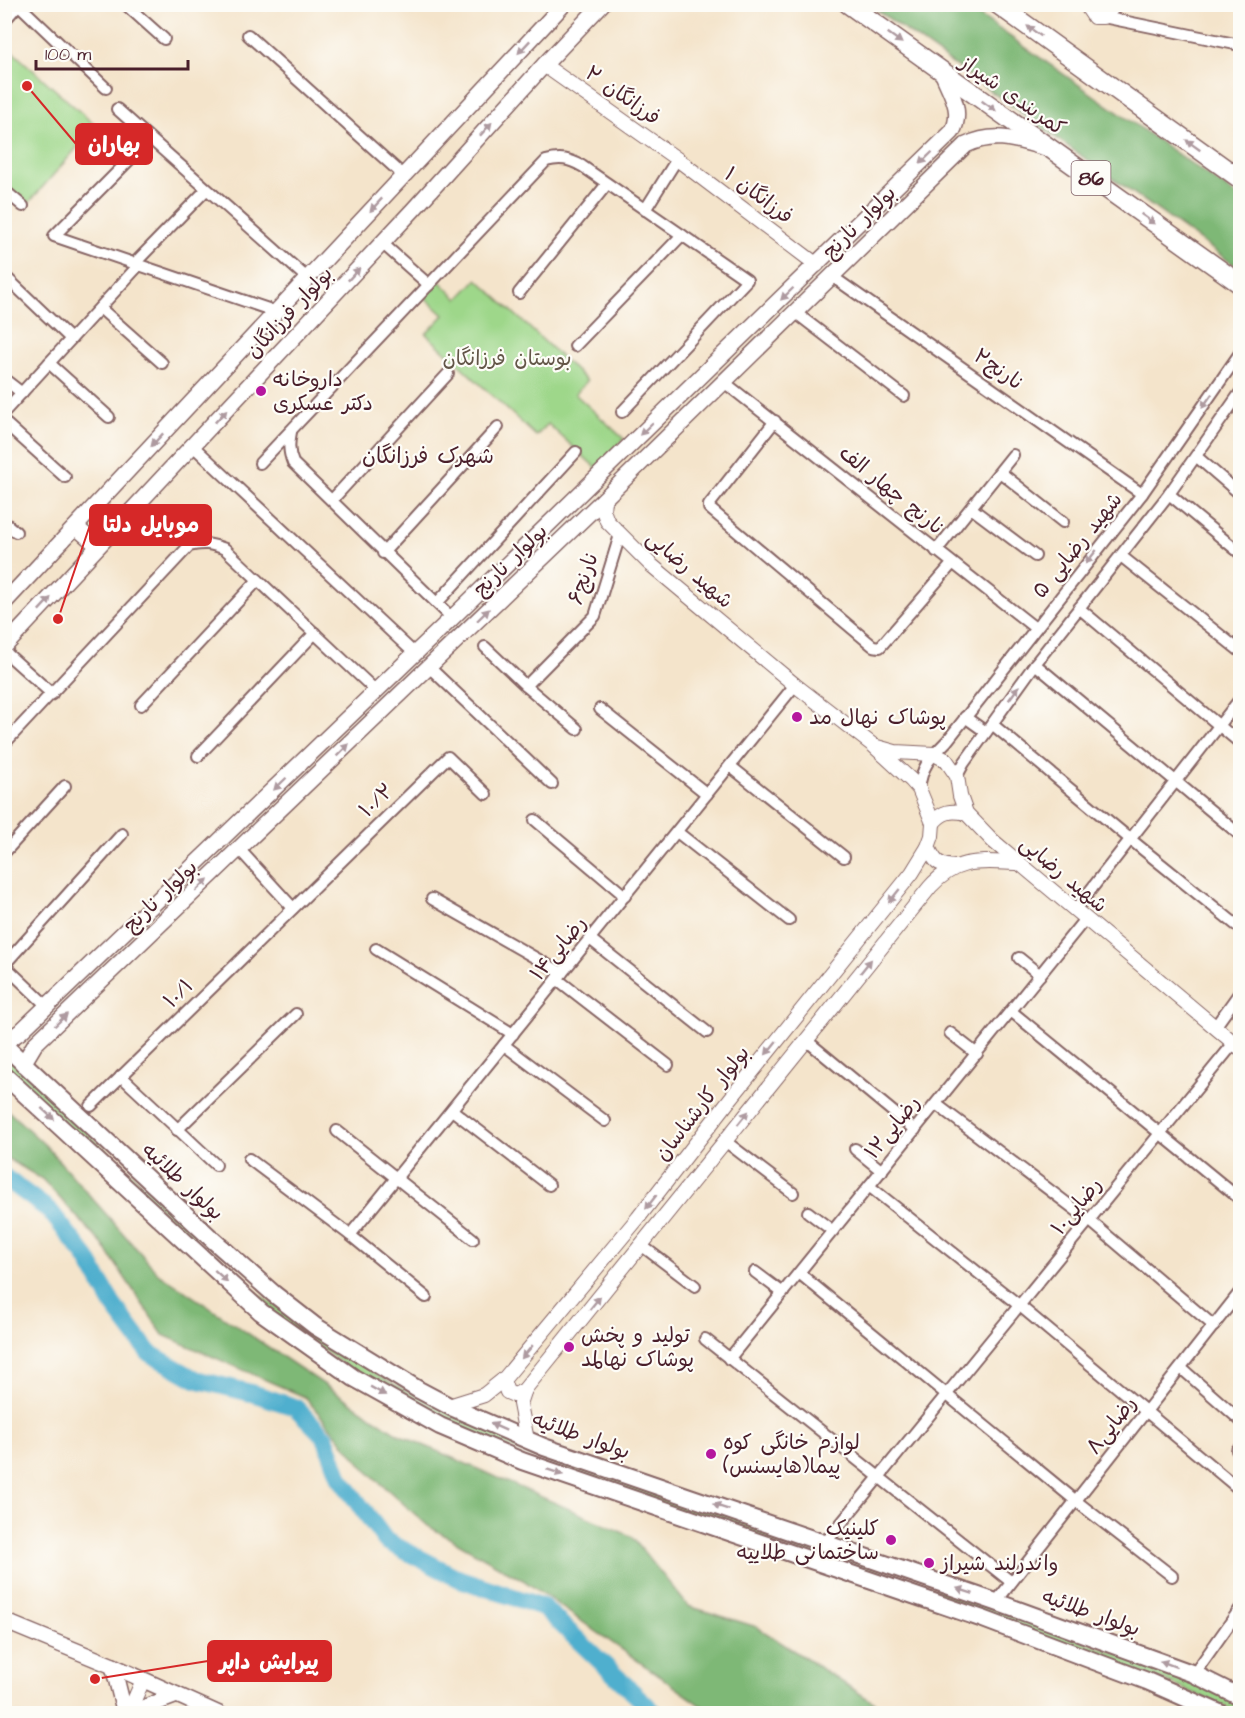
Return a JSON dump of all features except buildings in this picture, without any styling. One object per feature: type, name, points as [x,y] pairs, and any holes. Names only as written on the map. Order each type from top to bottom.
[{"type":"highway","name":"کمربندی شیراز","points":[[848,4],[1240,284]]},
{"type":"highway","points":[[997,4],[1240,179]]},
{"type":"main road","name":"بولوار فرزانگان","points":[[4,603],[564,4]]},
{"type":"main road","name":"بولوار فرزانگان","points":[[4,649],[602,4]]},
{"type":"main road","points":[[942,72],[958,114],[957,123],[952,132]]},
{"type":"main road","points":[[952,132],[957,130],[966,135],[966,145]]},
{"type":"main road","name":"بولوار نارنج","points":[[4,1044],[20,1032],[311,754],[952,132]]},
{"type":"main road","name":"بولوار نارنج","points":[[23,1064],[35,1044],[604,500],[966,145],[981,137],[997,136],[1048,148]]},
{"type":"main road","points":[[76,527],[98,546]]},
{"type":"main road","points":[[311,754],[324,768]]},
{"type":"main road","points":[[20,1032],[24,1043],[35,1044]]},
{"type":"main road","name":"بولوار طلائیه","points":[[4,1044],[213,1240],[274,1294],[315,1326],[365,1359],[448,1406],[527,1440],[996,1602],[1194,1674],[1240,1697]]},
{"type":"main road","name":"بولوار طلائیه","points":[[4,1075],[261,1311],[354,1378],[440,1426],[522,1461],[983,1619],[1147,1680],[1222,1713]]},
{"type":"main road","points":[[197,1254],[213,1240]]},
{"type":"main road","points":[[4,1621],[219,1713]]},
{"type":"main road","points":[[113,1666],[127,1713]]},
{"type":"main road","points":[[133,1713],[177,1695]]},
{"type":"street","points":[[125,4],[164,39]]},
{"type":"street","points":[[1088,4],[1094,17],[1240,45]]},
{"type":"street","points":[[1103,17],[1116,4]]},
{"type":"street","points":[[4,21],[19,5],[106,88]]},
{"type":"street","points":[[248,35],[404,176]]},
{"type":"street","name":"فرزانگان ۲","points":[[544,65],[677,159]]},
{"type":"street","points":[[117,110],[308,279]]},
{"type":"street","points":[[150,139],[54,236],[277,312]]},
{"type":"street","points":[[260,463],[546,161],[559,158],[568,159],[582,166],[747,280],[622,412]]},
{"type":"street","points":[[645,210],[677,159]]},
{"type":"street","name":"فرزانگان ۱","points":[[677,159],[817,265]]},
{"type":"street","points":[[519,293],[607,184]]},
{"type":"street","points":[[4,190],[23,206]]},
{"type":"street","points":[[4,412],[207,190]]},
{"type":"street","points":[[575,346],[682,235]]},
{"type":"street","points":[[382,243],[429,285]]},
{"type":"street","name":"نارنج۲","points":[[833,277],[1142,494]]},
{"type":"street","points":[[8,279],[71,339]]},
{"type":"street","points":[[100,308],[162,363]]},
{"type":"street","points":[[796,313],[904,396]]},
{"type":"street","name":"شهید رضایی ۵","points":[[918,789],[921,771],[1142,494],[1240,352]]},
{"type":"street","points":[[49,363],[110,417]]},
{"type":"street","points":[[332,500],[448,374]]},
{"type":"street","points":[[4,379],[22,393]]},
{"type":"street","name":"نارنج چهار الف","points":[[724,382],[1035,628]]},
{"type":"street","name":"شهید رضایی ۵","points":[[957,776],[1035,664],[1197,457],[1240,393]]},
{"type":"street","points":[[775,421],[709,505],[709,508],[873,646],[880,647],[952,564]]},
{"type":"street","points":[[4,422],[65,477]]},
{"type":"street","points":[[383,553],[498,427]]},
{"type":"street","points":[[292,430],[288,444],[292,463],[452,618]]},
{"type":"street","points":[[193,446],[414,653]]},
{"type":"street","points":[[436,603],[576,452]]},
{"type":"street","points":[[936,551],[1013,455]]},
{"type":"street","points":[[1197,457],[1240,494]]},
{"type":"street","points":[[1000,472],[1063,522]]},
{"type":"street","points":[[1169,494],[1240,553]]},
{"type":"street","name":"نارنج۶","points":[[526,686],[594,616],[620,535],[607,521],[603,510],[604,500]]},
{"type":"street","points":[[971,508],[1035,556]]},
{"type":"street","points":[[4,522],[16,532]]},
{"type":"street","name":"شهید رضایی","points":[[620,535],[650,564],[795,685],[874,746],[918,789]]},
{"type":"street","points":[[4,744],[189,546],[199,543],[225,549],[376,691]]},
{"type":"street","points":[[1121,556],[1240,651]]},
{"type":"street","points":[[141,705],[258,580]]},
{"type":"street","points":[[1079,608],[1240,743]]},
{"type":"street","points":[[198,756],[315,633]]},
{"type":"street","points":[[485,647],[526,686],[577,729]]},
{"type":"street","points":[[4,649],[52,694]]},
{"type":"street","points":[[1035,664],[1240,835]]},
{"type":"street","points":[[428,666],[552,784]]},
{"type":"street","name":"رضایی۱۴","points":[[350,1235],[795,685]]},
{"type":"street","name":"رضایی۱۲","points":[[729,1359],[1040,975],[1130,839],[1240,699]]},
{"type":"street","points":[[600,709],[707,794]]},
{"type":"street","points":[[965,717],[989,728],[1240,928]]},
{"type":"street","name":"شهید رضایی","points":[[874,746],[895,752],[934,754]]},
{"type":"street","points":[[934,754],[946,760],[957,776]]},
{"type":"street","name":"۱۰/۲","points":[[293,908],[448,757],[486,794]]},
{"type":"street","points":[[730,766],[844,857]]},
{"type":"street","name":"شهید رضایی","points":[[957,776],[960,796],[966,813],[993,841],[1237,1045]]},
{"type":"street","points":[[4,853],[65,786]]},
{"type":"street","points":[[918,789],[933,823],[947,811],[966,813]]},
{"type":"street","points":[[535,820],[625,896]]},
{"type":"street","name":"بولوار کارشناسان","points":[[448,1406],[484,1395],[503,1380],[638,1218],[731,1098],[912,873],[928,847],[933,823]]},
{"type":"street","points":[[676,832],[789,920]]},
{"type":"street","points":[[47,1006],[4,965],[122,834]]},
{"type":"street","points":[[979,862],[990,851],[993,841]]},
{"type":"street","points":[[928,847],[936,862],[954,867]]},
{"type":"street","points":[[239,849],[293,908]]},
{"type":"street","name":"بولوار کارشناسان","points":[[525,1390],[941,875],[954,867],[979,862],[1019,863]]},
{"type":"street","points":[[912,873],[924,871],[928,873],[931,880],[930,887]]},
{"type":"street","points":[[432,899],[560,976],[669,1065]]},
{"type":"street","name":"۱۰/۱","points":[[91,1106],[293,908]]},
{"type":"street","points":[[590,939],[707,1032]]},
{"type":"street","points":[[376,949],[513,1034]]},
{"type":"street","points":[[1019,958],[1040,975]]},
{"type":"street","points":[[1215,1027],[1240,992]]},
{"type":"street","points":[[1011,1011],[1240,1199]]},
{"type":"street","points":[[177,1130],[296,1014]]},
{"type":"street","points":[[950,1033],[977,1054]]},
{"type":"street","points":[[806,1040],[915,1130]]},
{"type":"street","name":"رضایی۱۰","points":[[825,1543],[1160,1133],[1237,1045]]},
{"type":"street","points":[[504,1046],[605,1121]]},
{"type":"street","points":[[121,1076],[216,1165]]},
{"type":"street","points":[[936,1104],[1089,1220],[1214,1326]]},
{"type":"street","points":[[452,1110],[549,1185]]},
{"type":"street","points":[[337,1131],[473,1239]]},
{"type":"street","points":[[725,1141],[793,1193]]},
{"type":"street","points":[[855,1149],[882,1171]]},
{"type":"street","points":[[249,1158],[350,1235],[426,1297]]},
{"type":"street","points":[[869,1186],[1020,1306],[1240,1490]]},
{"type":"street","points":[[808,1212],[833,1231]]},
{"type":"street","points":[[641,1245],[695,1286]]},
{"type":"street","points":[[755,1272],[783,1293]]},
{"type":"street","points":[[800,1273],[1076,1501],[1173,1576]]},
{"type":"street","name":"رضایی۸","points":[[996,1602],[1010,1581],[1076,1501],[1240,1292]]},
{"type":"street","points":[[705,1339],[1010,1581]]},
{"type":"street","points":[[1181,1368],[1240,1420]]},
{"type":"street","points":[[503,1380],[507,1392],[514,1395],[525,1390]]},
{"type":"street","points":[[525,1390],[520,1404],[527,1440]]},
{"type":"street","points":[[1194,1674],[1240,1609]]},
{"type":"street","points":[[127,1713],[143,1680]]},
{"type":"green space","points":[[870,5],[965,5],[1240,198],[1240,269]]},
{"type":"green space","points":[[5,45],[96,126],[27,205],[5,184]]},
{"type":"green space","name":"بوستان فرزانگان","points":[[437,279],[458,299],[477,279],[587,381],[575,394],[624,439],[596,468],[548,424],[536,436],[426,334],[444,315],[422,295]]},
{"type":"green space","points":[[4,1054],[196,1237],[190,1235],[121,1175],[5,1065]]},
{"type":"green space","points":[[4,1107],[46,1146],[158,1273],[398,1434],[631,1536],[688,1606],[757,1627],[890,1713],[712,1713],[523,1580],[428,1526],[366,1470],[305,1397],[163,1335],[103,1245],[42,1179],[5,1157]]},
{"type":"green space","points":[[219,1262],[253,1292],[381,1377],[460,1419],[1166,1671],[1240,1704],[1240,1713],[1167,1682],[567,1471],[440,1419],[348,1368],[261,1304]]},
{"type":"waterway","points":[[4,1177],[50,1211],[87,1258],[113,1305],[149,1353],[195,1379],[295,1407],[325,1437],[340,1478],[386,1541],[460,1579],[543,1607],[656,1714]]},
{"type":"place","name":"بهاران","points":[[27,86]]},
{"type":"place","name":"داروخانه دکتر عسکری","points":[[261,391]]},
{"type":"place","name":"موبایل دلتا","points":[[58,619]]},
{"type":"place","name":"پوشاک نهال مد","points":[[797,717]]},
{"type":"place","name":"تولید و پخش پوشاک نهالمد","points":[[569,1347]]},
{"type":"place","name":"لوازم خانگی کوه پیما(هایسنس)","points":[[711,1454]]},
{"type":"place","name":"کلینیک ساختمانی طلاییه","points":[[891,1540]]},
{"type":"place","name":"واندرلند شیراز","points":[[929,1563]]},
{"type":"place","name":"پیرایش داپر","points":[[95,1679]]},
{"type":"district","name":"شهرک فرزانگان","points":[[428,455]]}]
